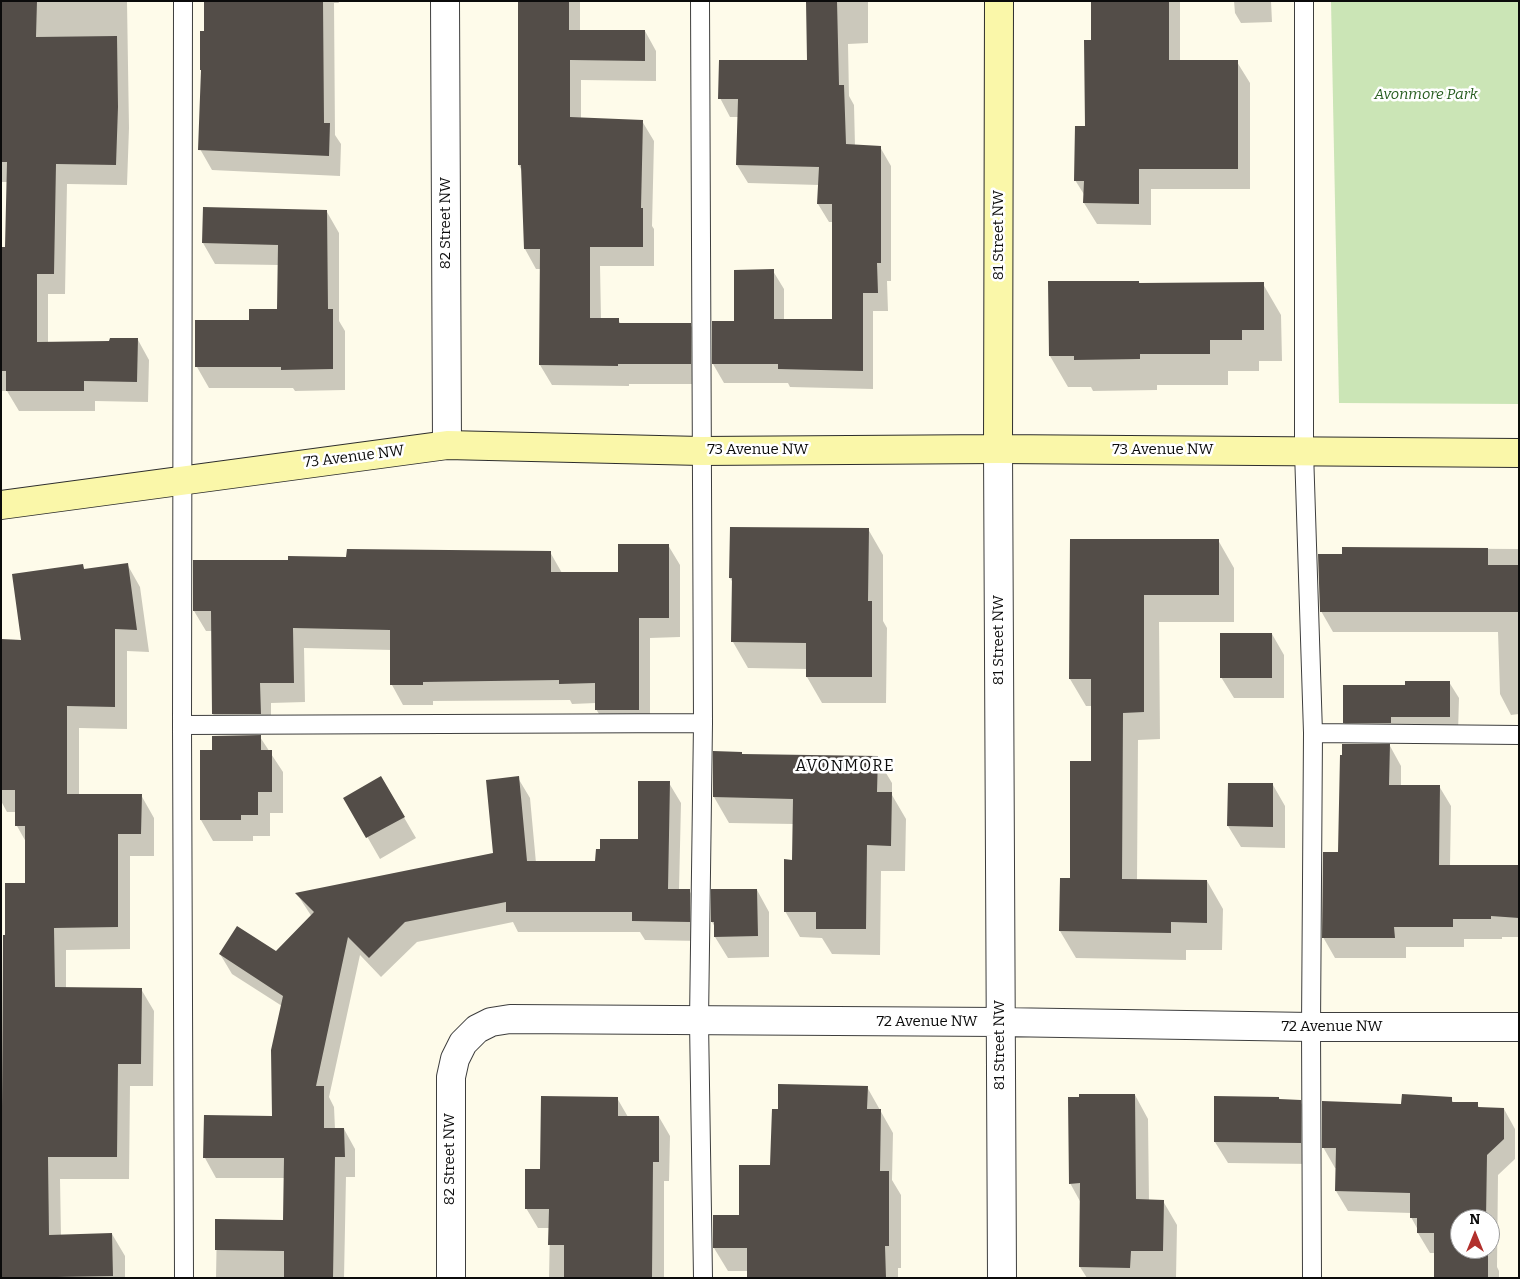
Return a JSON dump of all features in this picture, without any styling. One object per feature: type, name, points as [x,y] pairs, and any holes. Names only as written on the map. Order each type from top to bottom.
[{"type":"street","name":"82 Street NW","points":[[445,1],[447,445]]},
{"type":"street","name":"81 Street NW","points":[[999,1],[998,449],[1002,1278]]},
{"type":"street","name":"73 Avenue NW","points":[[1,505],[447,445],[701,450],[998,449],[1519,453]]},
{"type":"street","name":"72 Avenue NW","points":[[463,1043],[477,1029],[491,1022],[510,1019],[1000,1022],[1311,1027],[1519,1027]]},
{"type":"street","name":"82 Street NW","points":[[451,1278],[451,1077],[455,1059],[463,1043]]},
{"type":"lane","points":[[183,1],[182,725],[184,1278]]},
{"type":"lane","points":[[700,1],[702,723],[699,1021],[703,1278]]},
{"type":"lane","points":[[1304,1],[1304,451],[1313,733],[1312,1278]]},
{"type":"lane","points":[[182,725],[702,723]]},
{"type":"lane","points":[[1313,733],[1519,735]]},
{"type":"green space","name":"Avonmore Park","points":[[1331,1],[1519,1],[1519,404],[1339,403]]},
{"type":"building","points":[[1,1],[37,1],[36,37],[117,36],[118,107],[116,165],[56,164],[54,274],[37,274],[37,342],[109,341],[110,338],[138,338],[137,382],[84,381],[84,391],[6,391],[6,371],[1,371],[1,247],[5,247],[7,162],[1,162]]},
{"type":"building","points":[[204,1],[323,1],[324,123],[330,123],[329,156],[198,150],[201,70],[200,31],[204,31]]},
{"type":"building","points":[[518,1],[569,1],[569,30],[645,30],[645,61],[570,60],[570,117],[643,120],[641,208],[643,208],[643,247],[590,247],[590,318],[619,318],[619,323],[691,323],[691,364],[618,364],[618,366],[539,365],[540,249],[524,249],[521,165],[518,165]]},
{"type":"building","points":[[806,1],[837,1],[839,85],[844,85],[846,144],[881,146],[881,263],[877,263],[878,293],[863,293],[863,371],[778,369],[778,364],[712,364],[712,321],[734,321],[734,270],[774,269],[774,319],[832,319],[832,204],[817,204],[819,167],[736,165],[738,99],[718,99],[719,60],[807,60]]},
{"type":"building","points":[[1091,1],[1169,1],[1169,60],[1238,60],[1238,169],[1139,169],[1139,204],[1083,203],[1084,181],[1074,181],[1075,126],[1085,126],[1084,40],[1091,40]]},
{"type":"building","points":[[203,207],[327,210],[328,309],[333,309],[333,369],[281,370],[281,367],[195,367],[195,320],[249,320],[249,309],[277,309],[278,245],[202,243]]},
{"type":"building","points":[[1048,281],[1139,281],[1139,283],[1264,282],[1264,330],[1242,330],[1242,340],[1210,340],[1210,354],[1140,354],[1140,359],[1074,360],[1074,356],[1049,356]]},
{"type":"building","points":[[730,527],[869,528],[868,601],[872,601],[872,677],[806,677],[806,643],[731,642],[732,578],[729,578]]},
{"type":"building","points":[[1070,539],[1219,539],[1219,595],[1144,595],[1144,712],[1123,713],[1122,879],[1207,880],[1207,923],[1171,922],[1171,933],[1059,931],[1060,878],[1070,878],[1070,761],[1091,761],[1091,679],[1069,679]]},
{"type":"building","points":[[618,544],[669,544],[669,618],[639,618],[639,710],[595,710],[595,683],[559,684],[559,680],[423,682],[423,685],[390,685],[390,630],[293,628],[294,683],[260,683],[261,714],[212,714],[211,611],[193,611],[193,560],[288,560],[288,556],[346,557],[347,549],[551,551],[551,572],[618,572]]},
{"type":"building","points":[[1342,547],[1488,548],[1488,565],[1519,565],[1519,612],[1320,612],[1318,554],[1342,554]]},
{"type":"building","points":[[128,563],[137,630],[115,629],[115,707],[67,706],[67,794],[142,794],[141,834],[118,834],[118,927],[54,928],[55,987],[142,988],[141,1064],[118,1064],[117,1157],[48,1157],[49,1235],[112,1233],[113,1276],[1,1278],[5,883],[25,883],[25,826],[15,826],[15,790],[1,790],[1,639],[21,640],[12,574],[83,564],[84,569]]},
{"type":"building","points":[[1220,633],[1272,633],[1272,678],[1220,678]]},
{"type":"building","points":[[1405,681],[1450,681],[1450,717],[1391,717],[1391,723],[1343,723],[1343,685],[1405,685]]},
{"type":"building","points":[[261,735],[261,750],[272,750],[272,792],[258,792],[258,815],[241,815],[241,820],[200,820],[200,750],[212,750],[212,736]]},
{"type":"building","points":[[1342,744],[1390,744],[1389,785],[1440,785],[1439,865],[1519,865],[1519,918],[1491,916],[1491,919],[1453,919],[1453,927],[1394,927],[1395,938],[1322,938],[1323,852],[1338,852],[1340,755],[1342,755]]},
{"type":"building","points":[[713,751],[742,752],[742,754],[878,756],[877,792],[892,792],[891,846],[867,845],[866,929],[816,929],[816,912],[784,912],[784,859],[792,860],[793,799],[713,797]]},
{"type":"building","points":[[381,776],[405,817],[366,838],[343,798]]},
{"type":"building","points":[[519,776],[527,861],[595,861],[596,849],[600,849],[600,839],[638,839],[638,781],[670,781],[668,889],[690,889],[690,922],[632,921],[632,912],[506,912],[506,902],[405,922],[369,958],[348,937],[316,1086],[324,1086],[324,1128],[344,1128],[345,1157],[335,1157],[333,1278],[284,1278],[284,1251],[215,1250],[215,1219],[283,1220],[284,1158],[203,1158],[204,1115],[272,1116],[271,1050],[283,996],[219,954],[237,926],[276,951],[314,912],[295,893],[493,853],[486,780]]},
{"type":"building","points":[[1228,783],[1273,783],[1273,827],[1227,826]]},
{"type":"building","points":[[711,889],[757,889],[758,936],[714,937],[714,922],[711,922]]},
{"type":"building","points":[[778,1084],[868,1086],[867,1109],[881,1109],[880,1171],[889,1171],[889,1246],[885,1246],[886,1278],[747,1278],[747,1248],[713,1248],[713,1215],[739,1215],[739,1165],[770,1165],[772,1109],[778,1109]]},
{"type":"building","points":[[1079,1094],[1135,1094],[1136,1199],[1164,1200],[1163,1251],[1131,1251],[1130,1268],[1079,1267],[1080,1183],[1069,1184],[1068,1097],[1079,1097]]},
{"type":"building","points":[[1402,1094],[1452,1097],[1452,1102],[1478,1102],[1478,1107],[1504,1108],[1504,1139],[1487,1155],[1486,1209],[1450,1209],[1450,1259],[1488,1259],[1488,1278],[1434,1278],[1434,1233],[1417,1233],[1417,1218],[1410,1218],[1410,1193],[1335,1191],[1336,1148],[1322,1148],[1322,1101],[1401,1104]]},
{"type":"building","points":[[541,1096],[618,1097],[618,1116],[659,1116],[659,1162],[653,1162],[652,1278],[564,1278],[564,1245],[548,1245],[549,1209],[525,1209],[525,1169],[540,1169]]},
{"type":"building","points":[[1214,1096],[1279,1097],[1279,1099],[1301,1100],[1301,1143],[1214,1142]]},
{"type":"district","name":"AVONMORE","points":[[845,767]]}]
